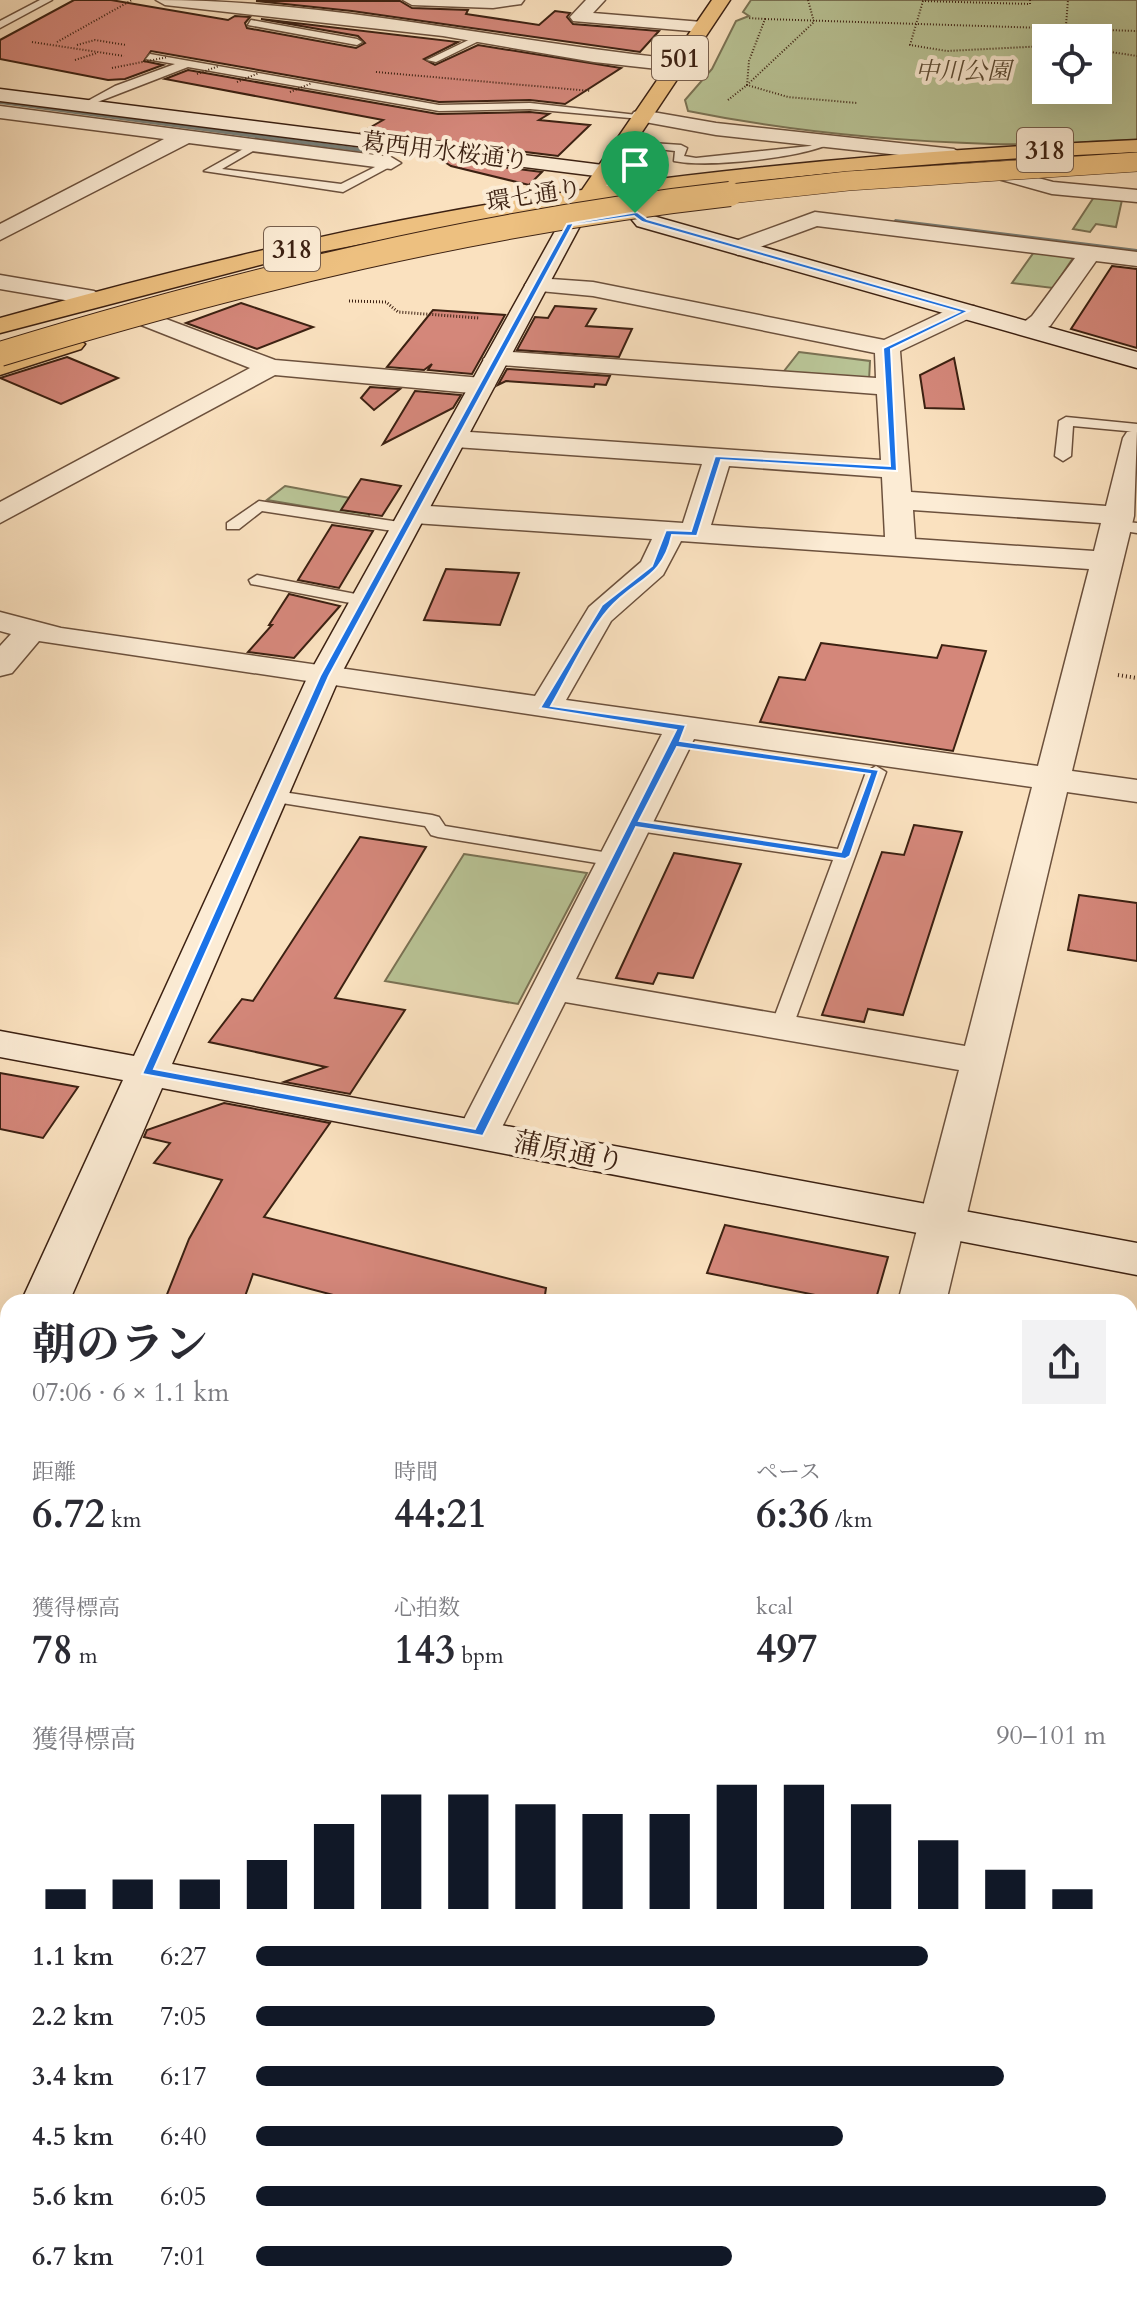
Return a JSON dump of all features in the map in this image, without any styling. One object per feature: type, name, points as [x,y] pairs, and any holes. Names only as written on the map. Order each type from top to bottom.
[{"type":"main road","name":"501","points":[[570,224],[719,2]]},
{"type":"main road","name":"318","points":[[0,326],[94,298],[349,237],[617,190],[696,170],[1137,146]]},
{"type":"main road","name":"環七通り","points":[[0,340],[286,260],[489,219],[700,187],[818,175],[1137,154]]},
{"type":"main road","name":"環七通り","points":[[0,354],[111,318],[299,267],[558,217],[826,182],[996,168],[1137,162]]},
{"type":"main road","name":"318","points":[[0,367],[150,320],[327,273],[570,224],[787,194],[1005,175],[1137,169]]},
{"type":"main road","points":[[603,171],[696,170]]},
{"type":"street","points":[[165,0],[279,13],[308,9],[469,17]]},
{"type":"street","points":[[412,0],[484,3],[515,0]]},
{"type":"street","points":[[596,0],[579,17],[702,27]]},
{"type":"street","points":[[692,3],[719,2]]},
{"type":"street","points":[[443,31],[469,17],[484,3]]},
{"type":"street","points":[[308,9],[594,56],[676,65]]},
{"type":"street","points":[[1,100],[184,137],[391,163]]},
{"type":"street","name":"葛西用水桜通り","points":[[1,100],[86,106],[603,171]]},
{"type":"street","points":[[641,116],[716,129],[954,155]]},
{"type":"street","points":[[0,233],[184,137]]},
{"type":"street","points":[[603,171],[635,213],[645,221],[1137,360]]},
{"type":"street","points":[[1005,175],[1052,188],[1137,196]]},
{"type":"street","points":[[787,194],[806,201],[1137,242]]},
{"type":"street","points":[[738,248],[815,219],[1137,259]]},
{"type":"street","points":[[49,1294],[324,676],[570,224]]},
{"type":"street","points":[[1027,329],[1041,321],[1090,253]]},
{"type":"street","points":[[0,282],[94,298]]},
{"type":"street","points":[[537,285],[593,289],[887,348],[965,311]]},
{"type":"street","points":[[150,320],[271,367],[888,387]]},
{"type":"street","points":[[887,348],[901,548]]},
{"type":"street","points":[[0,514],[271,367]]},
{"type":"street","points":[[924,1294],[1050,788],[1120,533],[1137,438]]},
{"type":"street","points":[[455,439],[894,469]]},
{"type":"street","points":[[545,708],[605,607],[655,568],[682,533],[718,457]]},
{"type":"street","points":[[896,500],[1120,533]]},
{"type":"street","points":[[410,521],[682,533],[901,548],[1120,533]]},
{"type":"street","points":[[0,621],[31,631],[545,708],[876,772],[1050,788],[1137,791]]},
{"type":"street","points":[[0,666],[31,631]]},
{"type":"street","points":[[324,676],[352,695],[678,735],[1050,788],[1137,810]]},
{"type":"street","points":[[479,1133],[678,735]]},
{"type":"street","points":[[551,987],[980,1061]]},
{"type":"street","name":"蒲原通り","points":[[0,1044],[1137,1259]]},
{"type":"lane","points":[[0,25],[47,0]]},
{"type":"lane","points":[[238,28],[279,13]]},
{"type":"lane","points":[[251,23],[357,42]]},
{"type":"lane","points":[[432,60],[484,36]]},
{"type":"lane","points":[[150,57],[439,108],[530,106],[641,116]]},
{"type":"lane","points":[[86,106],[119,88],[189,64]]},
{"type":"lane","points":[[622,144],[681,148],[678,159],[696,170],[812,149],[830,140]]},
{"type":"lane","points":[[254,146],[210,171],[343,188],[391,163]]},
{"type":"lane","points":[[1063,456],[1066,421],[1137,428]]},
{"type":"lane","points":[[233,526],[259,506],[410,521]]},
{"type":"lane","points":[[257,580],[366,601]]},
{"type":"lane","points":[[782,1026],[876,772]]},
{"type":"lane","points":[[270,796],[432,821],[438,831],[615,860]]},
{"type":"lane","points":[[632,824],[845,856]]},
{"type":"path","points":[[55,43],[133,0]]},
{"type":"path","points":[[808,0],[814,22]]},
{"type":"path","points":[[1030,0],[1030,4],[923,1],[910,45],[947,51],[1032,47]]},
{"type":"path","points":[[1067,24],[1068,0]]},
{"type":"path","points":[[737,17],[1032,28]]},
{"type":"path","points":[[747,85],[749,61],[765,19]]},
{"type":"path","points":[[726,102],[814,22]]},
{"type":"path","points":[[1112,30],[1137,31]]},
{"type":"path","points":[[74,46],[95,40],[125,45]]},
{"type":"path","points":[[30,42],[55,43],[163,63],[189,64]]},
{"type":"path","points":[[75,60],[100,51]]},
{"type":"path","points":[[1112,52],[1137,56]]},
{"type":"path","points":[[112,68],[168,57]]},
{"type":"path","points":[[197,74],[219,66]]},
{"type":"path","points":[[376,72],[591,91]]},
{"type":"path","points":[[237,82],[259,73]]},
{"type":"path","points":[[290,92],[312,83]]},
{"type":"path","points":[[747,85],[788,97],[857,103]]},
{"type":"path","points":[[344,301],[386,302],[398,312],[492,319]]},
{"type":"green space","name":"中川公園","points":[[751,0],[1137,0],[1137,140],[1009,144],[915,140],[838,134],[688,111],[685,100],[712,69],[736,21],[749,16],[743,12]]},
{"type":"green space","points":[[1094,197],[1122,200],[1116,227],[1096,224],[1090,232],[1073,229]]},
{"type":"green space","points":[[1034,252],[1073,258],[1053,288],[1012,283]]},
{"type":"green space","points":[[799,352],[870,361],[869,381],[781,375]]},
{"type":"green space","points":[[285,486],[377,503],[368,517],[267,500]]},
{"type":"green space","points":[[464,854],[587,873],[518,1004],[385,981]]},
{"type":"building","points":[[74,0],[111,0],[228,20],[235,16],[250,17],[245,23],[247,28],[356,48],[365,43],[358,36],[261,19],[458,42],[424,59],[435,65],[478,45],[621,68],[565,104],[530,100],[439,102],[151,51],[144,61],[163,65],[125,79],[108,80],[0,59],[0,40]]},
{"type":"building","points":[[256,1],[400,1],[412,8],[468,10],[466,14],[539,25],[555,11],[570,13],[567,17],[573,24],[659,31],[640,52],[352,11]]},
{"type":"building","points":[[188,70],[438,114],[530,112],[549,114],[539,120],[590,125],[558,156],[362,132],[383,120],[165,79]]},
{"type":"building","points":[[440,159],[542,172],[529,185],[451,166]]},
{"type":"building","points":[[1112,266],[1137,269],[1137,348],[1071,329]]},
{"type":"building","points":[[241,303],[313,327],[257,349],[186,323]]},
{"type":"building","points":[[555,306],[596,309],[586,326],[632,329],[619,357],[517,350],[535,317],[548,318]]},
{"type":"building","points":[[433,310],[505,315],[472,374],[428,370],[432,364],[424,370],[387,367]]},
{"type":"building","points":[[67,357],[118,378],[61,404],[0,378]]},
{"type":"building","points":[[954,358],[964,409],[925,408],[920,375]]},
{"type":"building","points":[[507,369],[610,376],[606,385],[595,384],[594,387],[506,381],[498,385]]},
{"type":"building","points":[[370,387],[400,389],[374,410],[361,398]]},
{"type":"building","points":[[415,391],[461,395],[453,408],[383,444]]},
{"type":"building","points":[[361,479],[401,486],[382,516],[341,510]]},
{"type":"building","points":[[332,525],[373,531],[339,588],[298,580]]},
{"type":"building","points":[[446,569],[519,573],[500,625],[424,620]]},
{"type":"building","points":[[289,594],[340,606],[294,658],[248,652],[272,625],[269,625]]},
{"type":"building","points":[[821,643],[937,658],[942,645],[986,651],[953,751],[760,722],[779,677],[805,680]]},
{"type":"building","points":[[914,825],[962,832],[903,1015],[868,1009],[864,1022],[822,1015],[882,852],[904,855]]},
{"type":"building","points":[[360,837],[426,847],[335,998],[405,1010],[350,1094],[284,1082],[326,1067],[209,1042],[242,999],[253,1001]]},
{"type":"building","points":[[674,853],[741,864],[693,978],[658,973],[653,984],[616,978]]},
{"type":"building","points":[[1079,895],[1137,903],[1137,961],[1068,950]]},
{"type":"building","points":[[0,1073],[78,1087],[43,1138],[0,1129]]},
{"type":"building","points":[[224,1103],[330,1123],[264,1217],[546,1288],[545,1294],[329,1294],[253,1274],[246,1294],[167,1294],[189,1239],[222,1180],[154,1163],[170,1143],[144,1137],[147,1130]]},
{"type":"building","points":[[725,1225],[888,1257],[877,1294],[811,1294],[707,1273]]},
{"type":"waterway","points":[[0,102],[392,154]]},
{"type":"waterway","points":[[895,221],[1137,251]]},
{"type":"route","points":[[635,213],[570,224],[324,676],[147,1071],[479,1133],[632,824],[673,743],[876,772],[845,856],[632,824],[673,743],[682,728],[545,708],[605,607],[636,586],[655,568],[663,556],[669,532],[694,534],[718,457],[894,469],[887,348],[965,311],[645,221],[635,213]]}]
